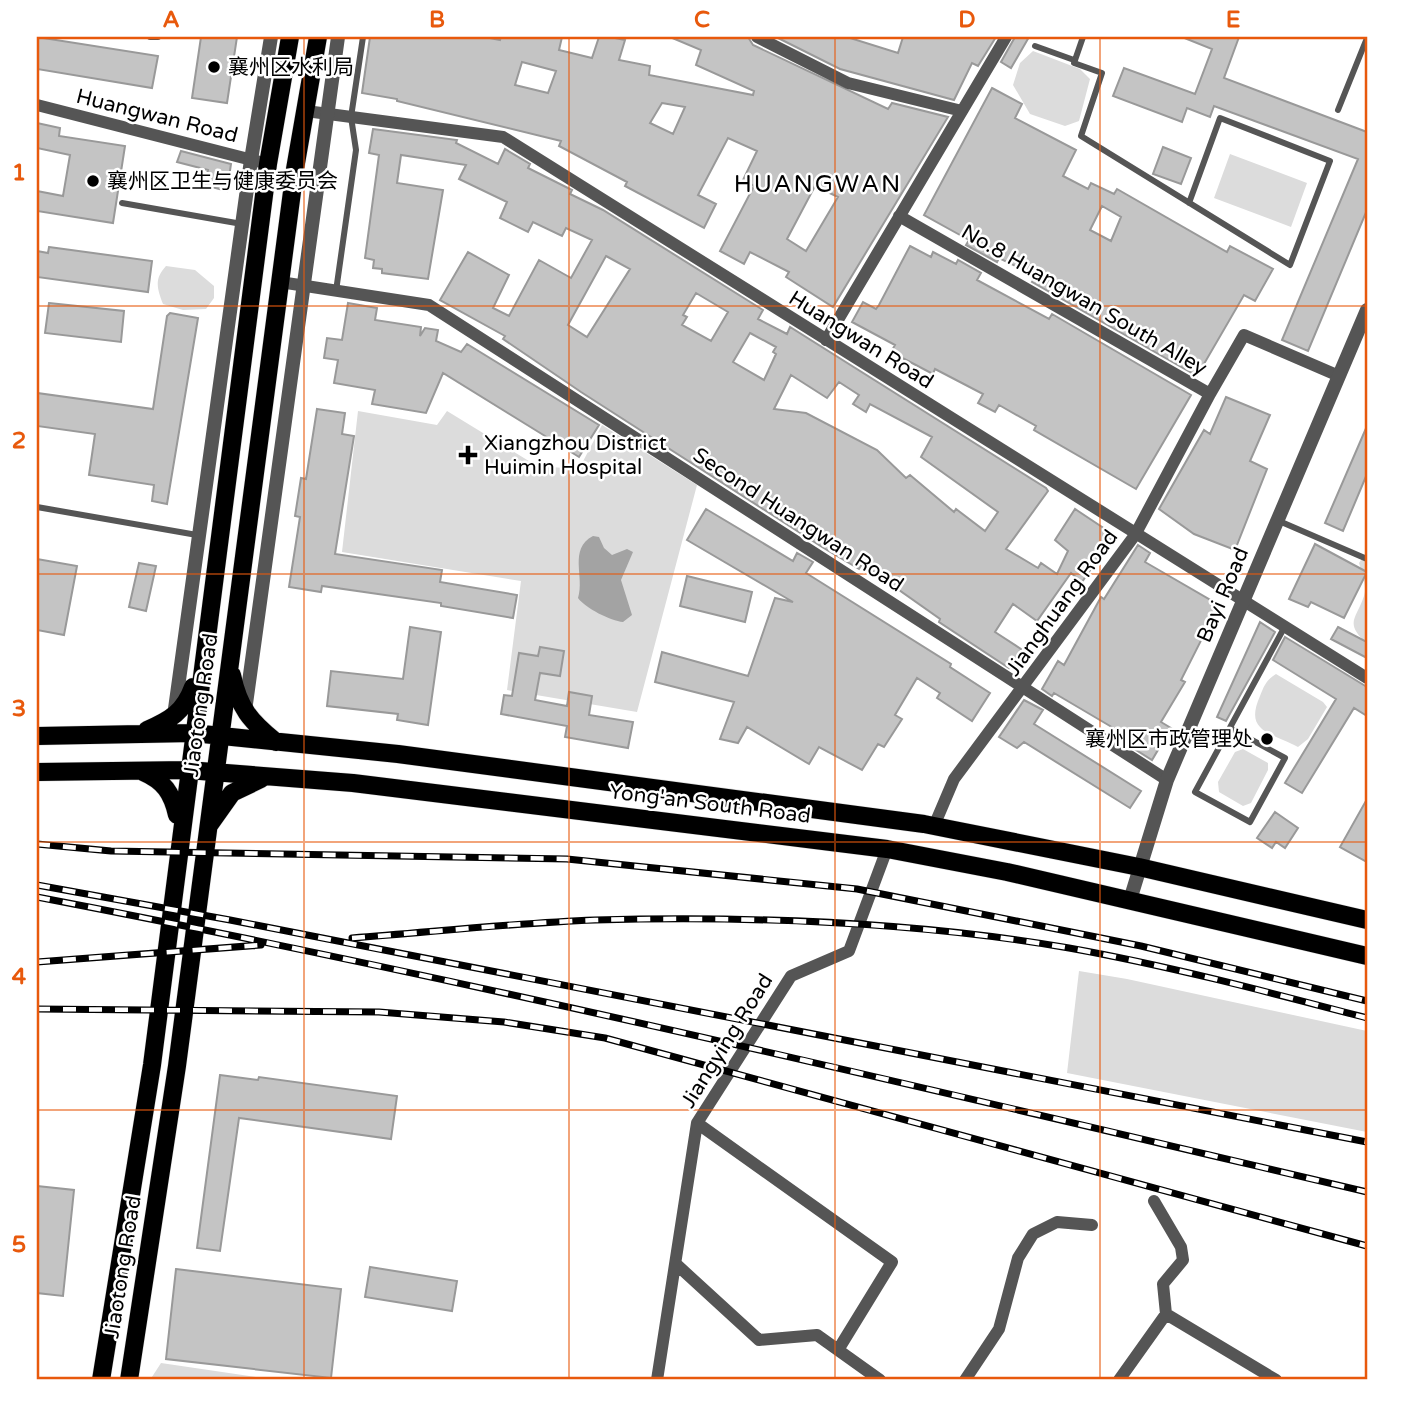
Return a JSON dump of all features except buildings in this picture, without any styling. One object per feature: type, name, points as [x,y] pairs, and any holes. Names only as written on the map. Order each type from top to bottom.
[{"type":"main road","name":"Jiaotong Road","points":[[101,1380],[152,1065],[203,661],[259,162],[290,37]]},
{"type":"main road","name":"Jiaotong Road","points":[[128,1380],[177,1066],[281,282],[318,37]]},
{"type":"main road","points":[[138,734],[174,716],[186,705],[203,661]]},
{"type":"main road","points":[[229,663],[238,701],[255,725],[276,742]]},
{"type":"main road","name":"Yong'an South Road","points":[[37,736],[193,733],[398,754],[934,826],[1139,867],[1367,920]]},
{"type":"main road","points":[[139,770],[155,777],[172,793],[181,828]]},
{"type":"main road","name":"Yong'an South Road","points":[[37,772],[188,770],[354,783],[887,849],[1130,900],[1367,956]]},
{"type":"main road","points":[[208,826],[232,793],[252,781],[270,777]]},
{"type":"street","points":[[174,716],[242,224],[259,162],[271,37]]},
{"type":"street","points":[[245,711],[338,37]]},
{"type":"street","points":[[757,37],[848,83],[961,111]]},
{"type":"street","points":[[825,340],[1006,37]]},
{"type":"street","name":"Huangwan Road","points":[[37,105],[259,162]]},
{"type":"street","name":"Huangwan Road","points":[[306,111],[503,137],[1242,603],[1367,678]]},
{"type":"street","name":"No.8 Huangwan South Alley","points":[[900,216],[1210,394],[1244,335],[1339,376]]},
{"type":"street","name":"Second Huangwan Road","points":[[281,282],[429,305],[1167,780]]},
{"type":"street","name":"Bayi Road","points":[[1130,900],[1167,780],[1367,310]]},
{"type":"street","name":"Jianghuang Road","points":[[934,826],[954,779],[1135,535],[1210,394]]},
{"type":"street","name":"Jiangying Road","points":[[657,1380],[697,1124],[791,976],[849,951],[887,849]]},
{"type":"street","points":[[697,1124],[892,1262],[838,1350]]},
{"type":"street","points":[[1119,1380],[1166,1314],[1163,1284],[1183,1260],[1181,1247],[1154,1201]]},
{"type":"street","points":[[965,1380],[999,1329],[1018,1258],[1033,1234],[1057,1222],[1092,1226]]},
{"type":"street","points":[[676,1264],[759,1340],[817,1335],[880,1380]]},
{"type":"street","points":[[1166,1314],[1276,1380]]},
{"type":"lane","points":[[150,37],[158,37]]},
{"type":"lane","points":[[335,291],[356,150],[351,117],[363,37]]},
{"type":"lane","points":[[1083,37],[1073,63],[1102,73],[1081,135],[1189,203],[1290,265],[1330,161],[1220,118],[1189,203]]},
{"type":"lane","points":[[1338,110],[1367,38]]},
{"type":"lane","points":[[1035,46],[1074,60]]},
{"type":"lane","points":[[122,204],[242,224]]},
{"type":"lane","points":[[37,507],[199,536]]},
{"type":"lane","points":[[1277,521],[1367,559]]},
{"type":"lane","points":[[1230,728],[1285,758],[1250,822],[1195,792],[1284,628]]},
{"type":"shaded area","points":[[1033,51],[1080,69],[1090,79],[1079,121],[1065,126],[1030,114],[1013,85],[1020,63]]},
{"type":"shaded area","points":[[1230,154],[1307,183],[1291,227],[1214,198]]},
{"type":"shaded area","points":[[166,266],[195,270],[214,286],[214,298],[206,309],[183,310],[163,304],[158,284]]},
{"type":"shaded area","points":[[358,411],[437,425],[447,411],[537,466],[579,469],[602,425],[697,485],[637,712],[507,690],[521,581],[342,552]]},
{"type":"shaded area","points":[[593,536],[599,537],[604,548],[612,555],[627,549],[633,552],[621,580],[632,615],[623,622],[599,613],[578,598],[579,556],[585,542]]},
{"type":"shaded area","points":[[1367,551],[1367,644],[1356,631],[1354,621],[1365,592],[1359,563]]},
{"type":"shaded area","points":[[1276,674],[1327,707],[1308,739],[1298,747],[1269,734],[1262,729],[1255,717],[1264,686]]},
{"type":"shaded area","points":[[1243,749],[1268,763],[1268,770],[1251,803],[1243,806],[1219,792],[1218,782],[1235,752]]},
{"type":"shaded area","points":[[1079,971],[1367,1031],[1367,1132],[1067,1073]]},
{"type":"shaded area","points":[[161,1363],[263,1378],[266,1380],[150,1380]]},
{"type":"railway","points":[[37,844],[111,851],[567,859],[857,889],[1141,946],[1367,1001]]},
{"type":"railway","points":[[37,885],[230,920],[1367,1142]]},
{"type":"railway","points":[[37,897],[537,1000],[1367,1192]]},
{"type":"railway","points":[[352,938],[595,920],[772,920],[893,927],[1011,939],[1107,955],[1367,1018]]},
{"type":"railway","points":[[37,962],[261,945]]},
{"type":"railway","points":[[37,1009],[379,1012],[504,1022],[605,1038],[1367,1246]]},
{"type":"place","name":"襄州区水利局","points":[[214,67]]},
{"type":"place","name":"襄州区卫生与健康委员会","points":[[93,181]]},
{"type":"place","name":"Xiangzhou District Huimin Hospital","points":[[468,455]]},
{"type":"place","name":"襄州区市政管理处","points":[[1267,739]]},
{"type":"district","name":"HUANGWAN","points":[[818,184]]}]
